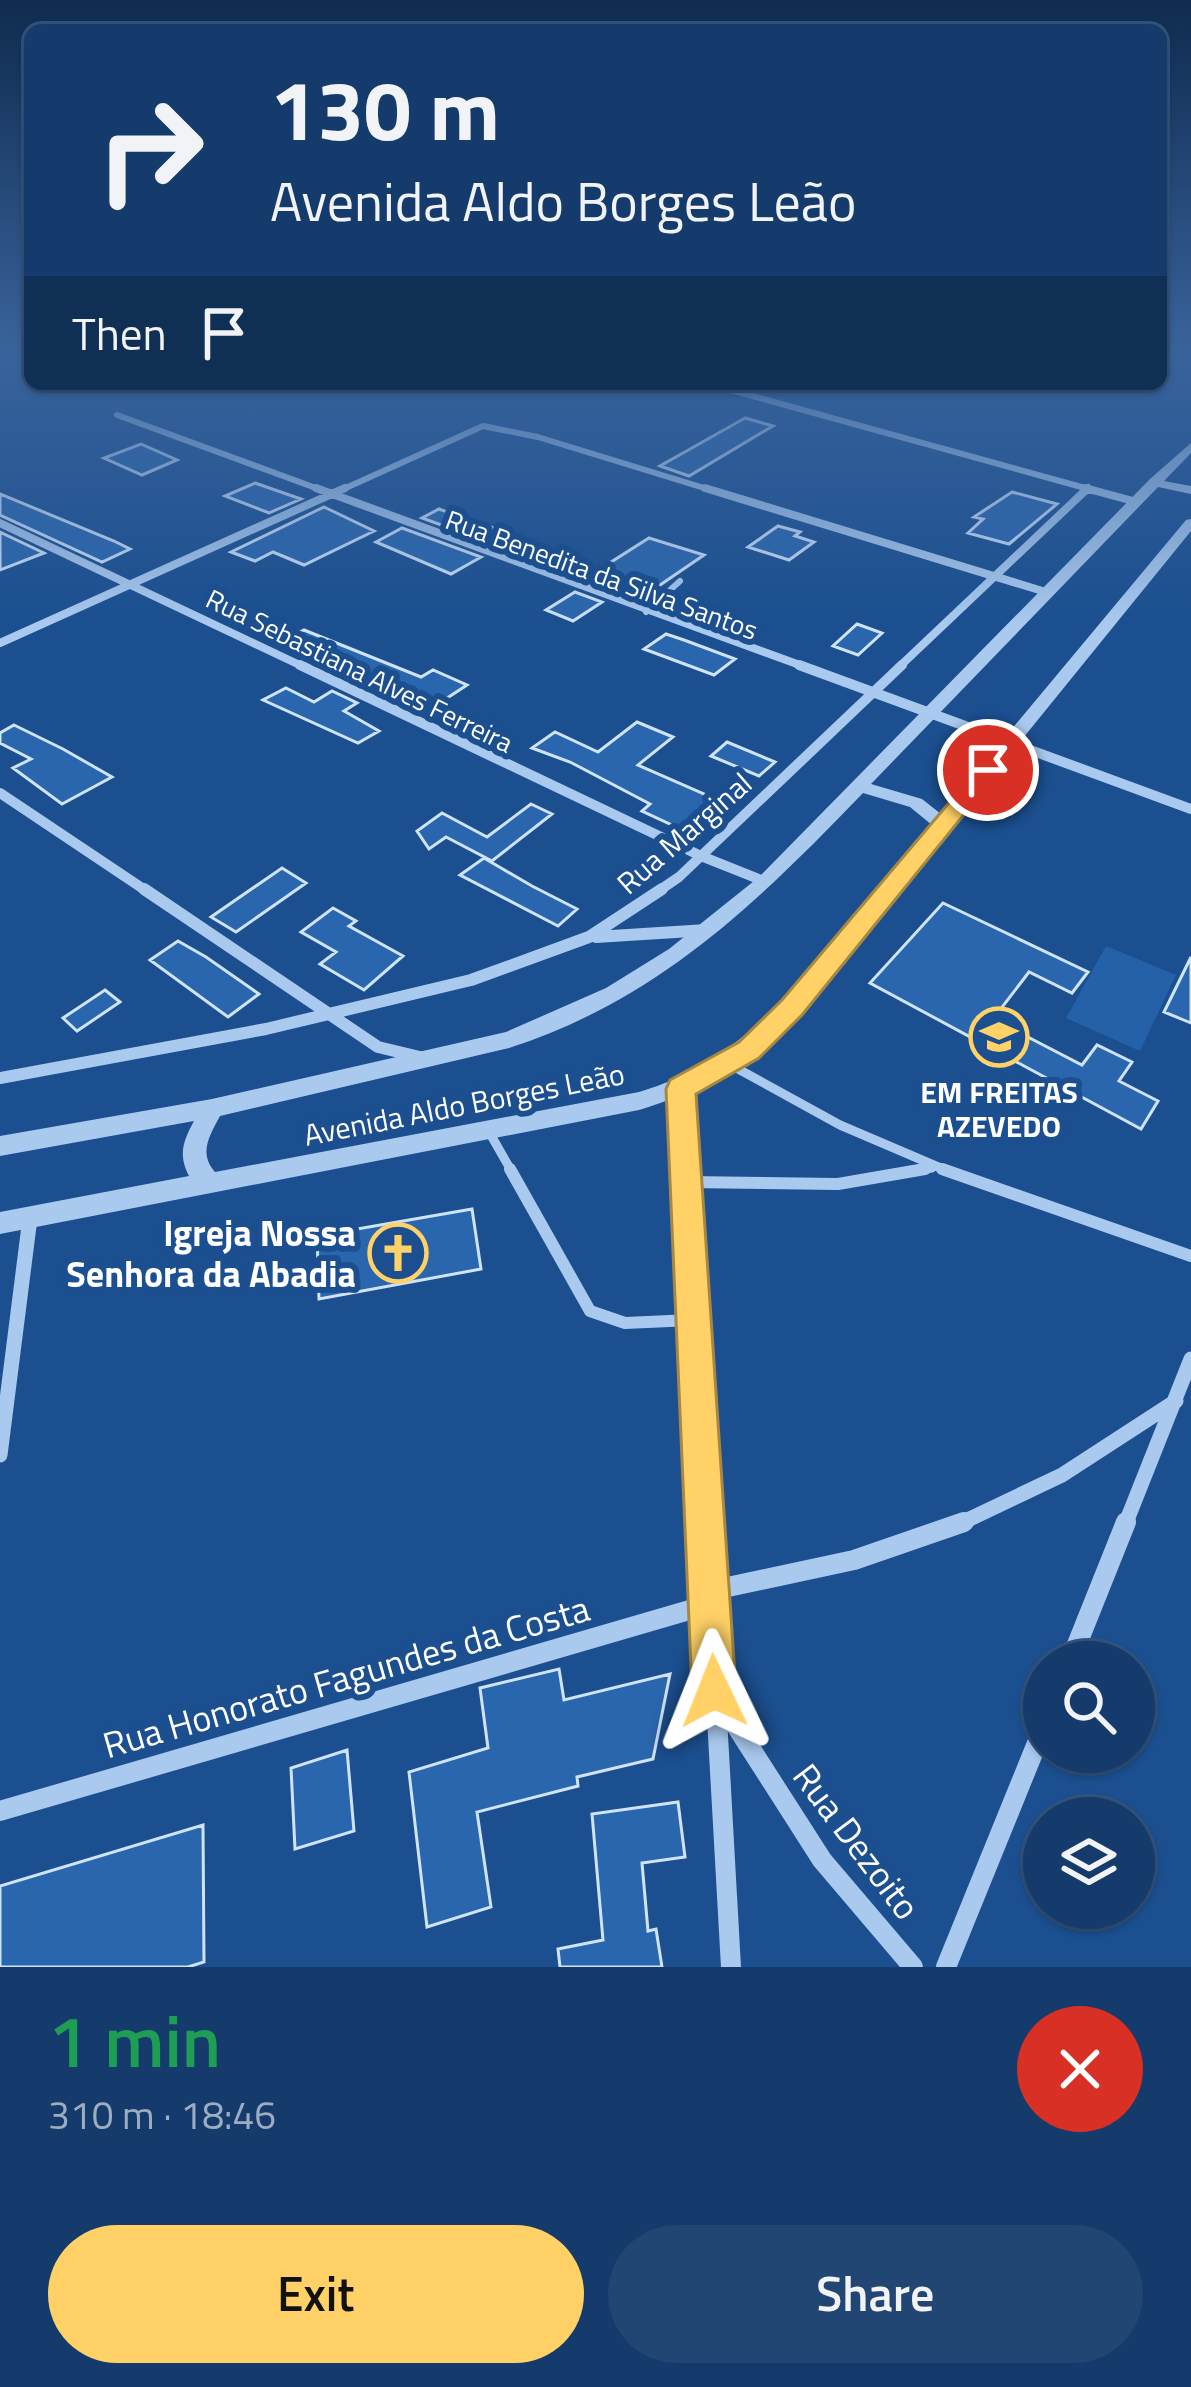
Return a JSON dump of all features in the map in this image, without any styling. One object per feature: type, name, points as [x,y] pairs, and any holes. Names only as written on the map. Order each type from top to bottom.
[{"type":"street","name":"Rua Benedita da Silva Santos","points":[[182,440],[1191,809]]},
{"type":"street","points":[[0,643],[446,440]]},
{"type":"street","points":[[533,440],[1049,593]]},
{"type":"street","points":[[912,440],[1133,500]]},
{"type":"street","name":"Avenida Aldo Borges Leão","points":[[0,1146],[212,1108],[433,1060],[509,1040],[637,984],[712,930],[766,882],[932,715],[1133,500],[1191,446]]},
{"type":"street","points":[[1174,464],[1191,470]]},
{"type":"street","points":[[1154,482],[1191,490]]},
{"type":"street","name":"Rua Marginal","points":[[0,1078],[214,1040],[471,980],[589,938],[653,897],[700,856],[1088,488]]},
{"type":"street","name":"Rua Sebastiana Alves Ferreira","points":[[0,523],[700,856],[766,882]]},
{"type":"street","name":"Avenida Aldo Borges Leão","points":[[0,1223],[681,1089],[729,1064],[792,1007],[1191,523]]},
{"type":"street","points":[[861,787],[916,803],[944,825]]},
{"type":"street","points":[[0,793],[377,1047],[433,1060]]},
{"type":"street","points":[[589,938],[712,930]]},
{"type":"street","points":[[681,1089],[731,1967]]},
{"type":"street","points":[[212,1108],[192,1157],[195,1171],[212,1184]]},
{"type":"street","points":[[0,1455],[30,1218]]},
{"type":"street","points":[[1079,1641],[1191,1359]]},
{"type":"street","name":"Rua Honorato Fagundes da Costa","points":[[0,1811],[710,1597],[856,1560],[1033,1493],[1117,1445],[1176,1401]]},
{"type":"street","name":"Rua Dezoito","points":[[714,1691],[822,1860],[913,1967]]},
{"type":"street","points":[[946,1967],[1025,1773]]},
{"type":"lane","points":[[646,612],[680,580]]},
{"type":"lane","points":[[729,1064],[838,1128],[932,1168],[1191,1256]]},
{"type":"lane","points":[[488,1130],[590,1311],[602,1320],[620,1322],[692,1320]]},
{"type":"lane","points":[[683,1182],[809,1186],[932,1168]]},
{"type":"shaded area","name":"EM FREITAS AZEVEDO","points":[[1106,946],[1176,975],[1140,1051],[1066,1018]]},
{"type":"building","points":[[706,440],[750,440],[689,476],[660,466]]},
{"type":"building","points":[[141,444],[177,460],[142,475],[104,458]]},
{"type":"building","points":[[255,483],[301,499],[269,513],[225,496]]},
{"type":"building","points":[[1012,492],[1057,504],[1009,544],[968,533],[983,519],[974,517]]},
{"type":"building","points":[[0,494],[130,549],[102,562],[0,515]]},
{"type":"building","points":[[324,507],[374,531],[304,565],[273,552],[255,561],[231,552]]},
{"type":"building","points":[[439,509],[517,536],[499,546],[422,518]]},
{"type":"building","points":[[778,526],[814,542],[789,560],[748,547]]},
{"type":"building","points":[[402,528],[481,557],[451,574],[376,542]]},
{"type":"building","points":[[0,532],[44,553],[0,570]]},
{"type":"building","points":[[649,538],[704,555],[641,598],[586,578]]},
{"type":"building","points":[[575,592],[602,602],[573,621],[546,610]]},
{"type":"building","points":[[857,624],[882,633],[858,655],[833,646]]},
{"type":"building","points":[[304,630],[421,677],[433,670],[467,685],[435,706],[388,684],[377,691],[280,643]]},
{"type":"building","points":[[666,634],[735,659],[714,675],[644,649]]},
{"type":"building","points":[[286,688],[314,702],[332,691],[357,703],[344,711],[379,731],[358,743],[263,700]]},
{"type":"building","points":[[637,722],[673,737],[638,765],[729,805],[708,824],[700,820],[687,832],[642,811],[650,804],[570,762],[532,748],[555,732],[598,752]]},
{"type":"building","points":[[14,725],[112,777],[62,804],[13,768],[31,759],[0,743],[0,733]]},
{"type":"building","points":[[727,742],[775,762],[759,776],[711,756]]},
{"type":"building","points":[[531,804],[552,814],[492,861],[446,837],[429,849],[417,831],[442,813],[487,837]]},
{"type":"building","points":[[484,858],[577,909],[558,926],[460,875]]},
{"type":"building","points":[[282,868],[306,883],[236,932],[211,917]]},
{"type":"building","name":"EM FREITAS AZEVEDO","points":[[943,903],[1088,972],[1072,993],[1029,972],[993,1019],[1082,1065],[1097,1045],[1132,1062],[1119,1081],[1158,1101],[1141,1129],[870,983]]},
{"type":"building","points":[[333,908],[356,921],[349,926],[403,956],[364,990],[320,964],[336,952],[301,932]]},
{"type":"building","points":[[178,941],[259,994],[228,1017],[150,960]]},
{"type":"building","points":[[1191,957],[1191,1023],[1164,1012]]},
{"type":"building","points":[[105,990],[120,1002],[77,1031],[63,1018]]},
{"type":"building","name":"Igreja Nossa Senhora da Abadia","points":[[472,1209],[481,1269],[319,1299],[317,1236]]},
{"type":"building","points":[[559,1669],[564,1700],[670,1674],[653,1759],[577,1777],[578,1786],[477,1812],[491,1907],[427,1927],[409,1772],[488,1748],[480,1688]]},
{"type":"building","points":[[347,1750],[354,1831],[295,1849],[291,1768]]},
{"type":"building","points":[[678,1802],[685,1857],[642,1863],[648,1931],[656,1929],[662,1967],[560,1967],[558,1949],[603,1940],[592,1814]]},
{"type":"building","points":[[203,1825],[204,1962],[188,1967],[0,1967],[0,1886]]},
{"type":"place","name":"EM FREITAS AZEVEDO","points":[[999,1037]]},
{"type":"place","name":"Igreja Nossa Senhora da Abadia","points":[[398,1253]]},
{"type":"route","points":[[714,1691],[681,1089],[749,1050],[792,1007],[988,770]]}]
